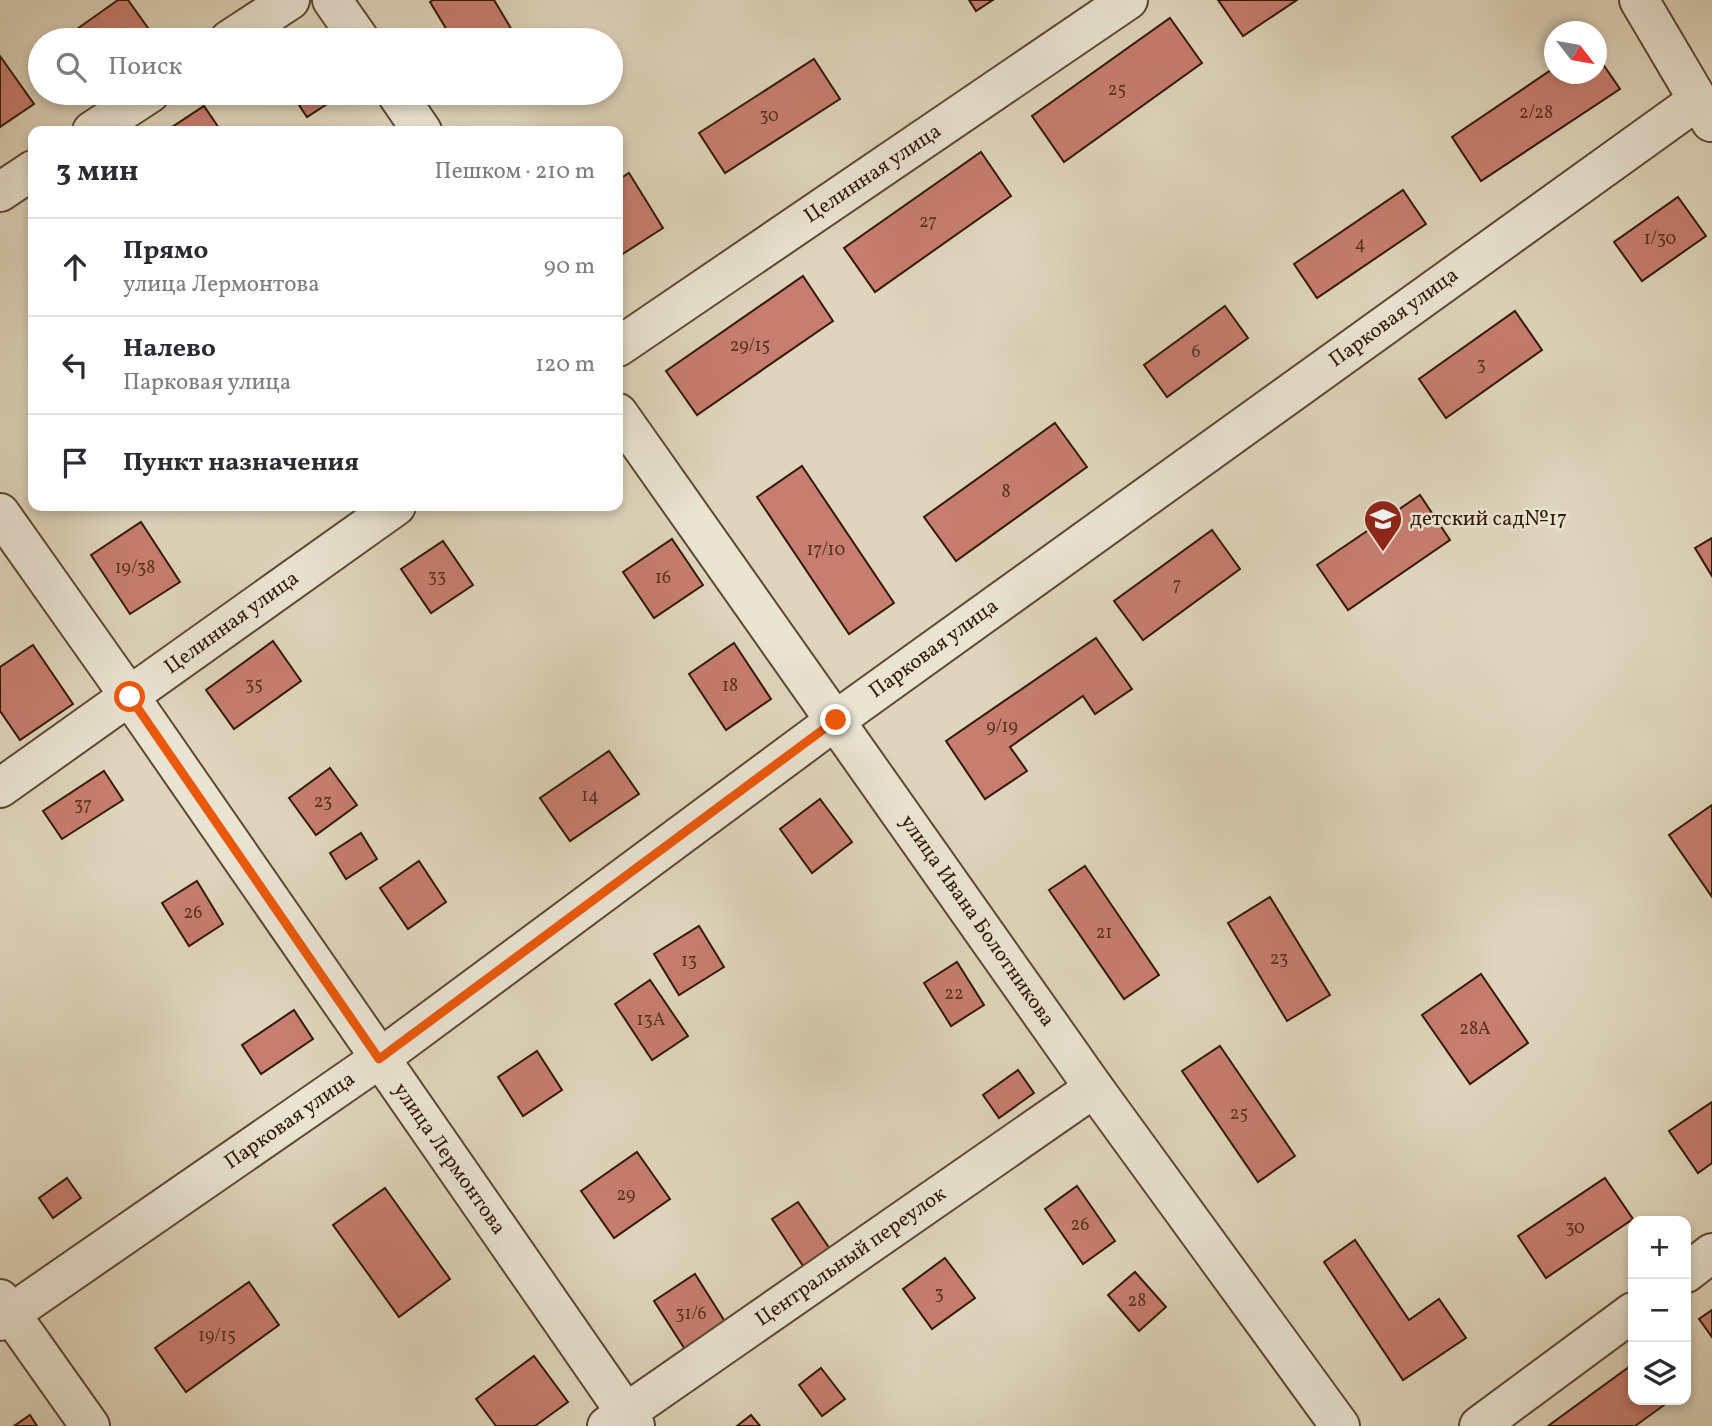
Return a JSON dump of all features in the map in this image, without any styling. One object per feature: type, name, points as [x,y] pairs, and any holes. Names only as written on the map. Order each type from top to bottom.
[{"type":"street","points":[[247,28],[290,0]]},
{"type":"street","points":[[332,0],[352,28]]},
{"type":"street","name":"Целинная улица","points":[[623,344],[1128,0]]},
{"type":"street","points":[[1639,0],[1705,111]]},
{"type":"street","points":[[100,126],[132,105]]},
{"type":"street","points":[[404,105],[419,126]]},
{"type":"street","name":"Парковая улица","points":[[4,1311],[379,1059],[836,720],[1705,111]]},
{"type":"street","points":[[0,192],[28,173]]},
{"type":"street","name":"улица Ивана Болотникова","points":[[623,420],[1094,1088],[1340,1426]]},
{"type":"street","name":"Целинная улица","points":[[0,788],[389,511]]},
{"type":"street","name":"улица Лермонтова","points":[[0,513],[379,1059],[623,1422]]},
{"type":"street","name":"Центральный переулок","points":[[623,1422],[1094,1088]]},
{"type":"street","points":[[1691,1269],[1712,1253]]},
{"type":"street","points":[[4,1311],[90,1426]]},
{"type":"street","points":[[1479,1426],[1628,1316]]},
{"type":"building","points":[[118,0],[128,0],[148,28],[78,28]]},
{"type":"building","points":[[494,0],[511,28],[446,28],[430,2]]},
{"type":"building","points":[[969,0],[993,0],[976,11]]},
{"type":"building","points":[[1218,0],[1297,0],[1243,36]]},
{"type":"building","points":[[1170,18],[1202,63],[1064,162],[1032,116]]},
{"type":"building","points":[[0,56],[28,96],[28,105],[33,105],[0,127]]},
{"type":"building","points":[[814,59],[840,99],[725,173],[699,133]]},
{"type":"building","points":[[1607,70],[1620,89],[1481,181],[1452,137],[1544,75],[1544,84],[1607,84]]},
{"type":"building","points":[[299,105],[326,105],[307,117]]},
{"type":"building","points":[[204,106],[218,126],[174,126]]},
{"type":"building","points":[[981,152],[1011,196],[875,292],[844,248]]},
{"type":"building","points":[[629,173],[663,228],[623,254],[623,177]]},
{"type":"building","points":[[1403,190],[1426,224],[1317,298],[1294,264]]},
{"type":"building","points":[[1678,197],[1706,236],[1642,281],[1614,242]]},
{"type":"building","points":[[803,276],[833,321],[697,415],[666,371]]},
{"type":"building","points":[[1225,306],[1248,338],[1167,397],[1144,365]]},
{"type":"building","points":[[1515,311],[1542,350],[1446,418],[1419,379]]},
{"type":"building","points":[[1055,423],[1087,467],[956,561],[924,517]]},
{"type":"building","points":[[802,466],[894,603],[849,634],[757,497]]},
{"type":"building","name":"детский сад№17","points":[[1420,495],[1450,540],[1348,610],[1317,565]]},
{"type":"building","points":[[141,522],[180,582],[130,614],[91,555]]},
{"type":"building","points":[[1212,530],[1240,569],[1143,640],[1114,601]]},
{"type":"building","points":[[1712,538],[1712,576],[1695,548]]},
{"type":"building","points":[[672,539],[703,585],[654,618],[623,572]]},
{"type":"building","points":[[443,541],[473,585],[431,613],[401,569]]},
{"type":"building","points":[[1096,638],[1132,689],[1095,714],[1083,696],[1010,747],[1027,771],[985,799],[946,741]]},
{"type":"building","points":[[273,641],[301,681],[234,729],[206,690]]},
{"type":"building","points":[[734,643],[771,699],[726,730],[689,674]]},
{"type":"building","points":[[33,645],[73,704],[20,740],[0,711],[0,667]]},
{"type":"building","points":[[609,751],[639,794],[570,841],[540,798]]},
{"type":"building","points":[[330,768],[357,805],[316,835],[289,798]]},
{"type":"building","points":[[104,771],[123,800],[62,839],[43,811]]},
{"type":"building","points":[[820,799],[852,842],[812,873],[780,829]]},
{"type":"building","points":[[1712,805],[1712,897],[1669,835]]},
{"type":"building","points":[[361,833],[377,859],[346,879],[330,853]]},
{"type":"building","points":[[419,861],[446,902],[408,929],[380,888]]},
{"type":"building","points":[[1085,866],[1159,975],[1124,999],[1049,890]]},
{"type":"building","points":[[197,881],[223,924],[189,946],[162,903]]},
{"type":"building","points":[[1270,897],[1330,995],[1287,1021],[1228,923]]},
{"type":"building","points":[[699,926],[724,967],[679,995],[654,954]]},
{"type":"building","points":[[957,962],[984,1005],[951,1026],[924,983]]},
{"type":"building","points":[[1481,974],[1528,1043],[1470,1084],[1422,1015]]},
{"type":"building","points":[[650,980],[688,1036],[652,1060],[615,1004]]},
{"type":"building","points":[[294,1010],[313,1039],[261,1074],[242,1045]]},
{"type":"building","points":[[1220,1046],[1295,1156],[1258,1182],[1182,1071]]},
{"type":"building","points":[[537,1051],[562,1090],[523,1116],[498,1077]]},
{"type":"building","points":[[1018,1070],[1034,1093],[999,1118],[983,1095]]},
{"type":"building","points":[[1712,1102],[1712,1163],[1698,1173],[1669,1131]]},
{"type":"building","points":[[637,1152],[670,1199],[614,1238],[581,1191]]},
{"type":"building","points":[[67,1178],[81,1198],[53,1218],[39,1198]]},
{"type":"building","points":[[1605,1178],[1631,1216],[1628,1216],[1628,1222],[1546,1278],[1518,1236]]},
{"type":"building","points":[[1077,1186],[1115,1241],[1083,1264],[1045,1209]]},
{"type":"building","points":[[385,1188],[450,1279],[399,1317],[333,1225]]},
{"type":"building","points":[[798,1202],[834,1255],[807,1272],[772,1219]]},
{"type":"building","points":[[1355,1240],[1409,1320],[1439,1299],[1466,1338],[1403,1380],[1324,1262]]},
{"type":"building","points":[[945,1258],[975,1298],[932,1329],[903,1289]]},
{"type":"building","points":[[1135,1272],[1166,1307],[1139,1331],[1108,1295]]},
{"type":"building","points":[[695,1274],[729,1328],[688,1354],[654,1301]]},
{"type":"building","points":[[249,1282],[279,1325],[186,1392],[155,1348]]},
{"type":"building","points":[[1712,1310],[1712,1337],[1699,1319]]},
{"type":"building","points":[[534,1356],[568,1402],[535,1426],[496,1426],[476,1399]]},
{"type":"building","points":[[821,1368],[845,1399],[822,1416],[799,1385]]},
{"type":"building","points":[[1628,1368],[1628,1405],[1664,1405],[1635,1426],[1548,1426]]},
{"type":"building","points":[[30,1415],[37,1426],[14,1426]]},
{"type":"building","points":[[751,1415],[760,1426],[737,1426]]},
{"type":"place","name":"детский сад№17","points":[[1383,553]]},
{"type":"route","points":[[130,697],[379,1059],[836,720]]}]
